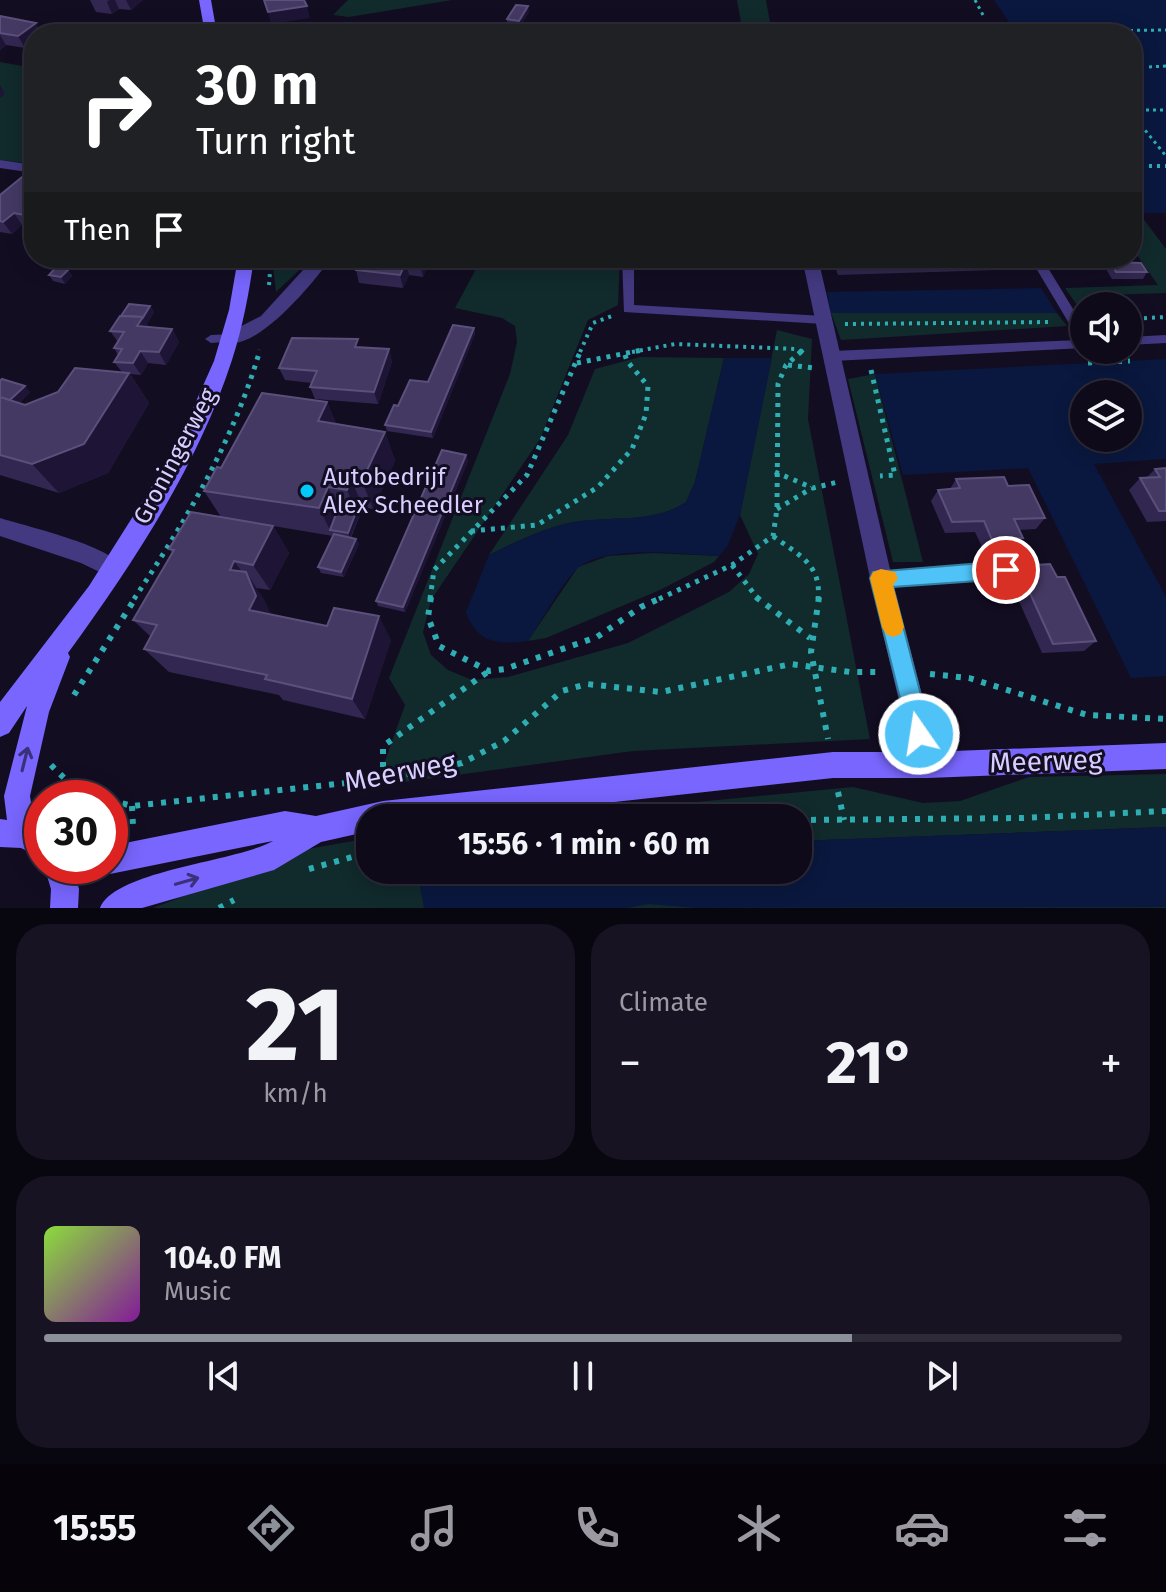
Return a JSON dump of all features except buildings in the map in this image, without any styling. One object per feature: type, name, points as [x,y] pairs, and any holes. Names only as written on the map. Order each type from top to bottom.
[{"type":"main road","points":[[205,0],[209,24]]},
{"type":"main road","name":"Groningerweg","points":[[0,724],[65,638],[112,568],[161,491],[198,424],[232,338],[244,268]]},
{"type":"main road","name":"Groningerweg","points":[[22,838],[17,796],[37,712],[65,638]]},
{"type":"main road","name":"Meerweg","points":[[475,804],[833,765],[927,765],[1166,756]]},
{"type":"main road","name":"Meerweg","points":[[114,908],[134,896],[274,856],[316,830],[356,820]]},
{"type":"main road","name":"Meerweg","points":[[128,856],[285,825],[316,830]]},
{"type":"main road","points":[[63,884],[64,908]]},
{"type":"street","points":[[0,164],[24,168]]},
{"type":"street","points":[[232,338],[267,320],[314,268]]},
{"type":"street","points":[[812,268],[825,322],[826,362],[859,478],[927,765]]},
{"type":"street","points":[[0,527],[88,556],[112,568]]},
{"type":"lane","points":[[628,268],[628,309],[825,322]]},
{"type":"lane","points":[[1042,268],[1070,313]]},
{"type":"lane","points":[[211,339],[232,338]]},
{"type":"lane","points":[[1142,340],[1166,339]]},
{"type":"lane","points":[[826,362],[1070,345]]},
{"type":"lane","points":[[881,578],[1006,570]]},
{"type":"path","points":[[1142,30],[1166,30]]},
{"type":"path","points":[[1149,67],[1166,66]]},
{"type":"path","points":[[1142,111],[1166,110]]},
{"type":"path","points":[[1142,125],[1166,156]]},
{"type":"path","points":[[1149,166],[1166,166]]},
{"type":"path","points":[[489,671],[439,646],[428,617],[434,570],[527,475],[593,323],[628,309]]},
{"type":"path","points":[[1142,318],[1166,317]]},
{"type":"path","points":[[383,804],[383,746],[489,671],[597,637],[641,607],[732,565],[773,536],[777,509],[778,384],[786,365],[802,353],[825,322],[1070,321]]},
{"type":"path","points":[[576,363],[675,344],[797,349],[826,362]]},
{"type":"path","points":[[470,531],[537,525],[598,487],[632,449],[646,414],[648,386],[627,361],[624,352]]},
{"type":"path","points":[[777,509],[813,488],[859,478],[895,475],[870,370]]},
{"type":"path","points":[[775,472],[813,488]]},
{"type":"path","points":[[773,536],[804,558],[816,571],[820,588],[811,639],[813,665],[844,820]]},
{"type":"path","points":[[732,565],[762,604],[811,639]]},
{"type":"path","points":[[71,700],[147,579]]},
{"type":"path","name":"Meerweg","points":[[128,805],[383,779],[462,763],[504,741],[562,691],[587,684],[661,692],[791,664],[850,672],[905,672],[969,678],[1087,715],[1166,719]]},
{"type":"path","points":[[52,751],[50,764],[63,780]]},
{"type":"path","points":[[812,820],[1023,818],[1166,811]]},
{"type":"green space","points":[[348,0],[452,0],[349,17],[333,15]]},
{"type":"green space","points":[[737,0],[766,0],[770,24],[741,24]]},
{"type":"green space","points":[[0,62],[24,66],[24,163],[0,160]]},
{"type":"green space","points":[[1142,217],[1166,249],[1166,293],[1070,292],[1070,295],[1065,288],[1158,285],[1142,262]]},
{"type":"green space","points":[[273,268],[301,268],[276,292]]},
{"type":"green space","points":[[477,268],[620,268],[618,305],[588,320],[540,439],[431,600],[423,632],[431,655],[448,670],[472,680],[508,677],[628,643],[729,592],[749,574],[758,554],[740,515],[777,330],[812,339],[808,419],[870,739],[633,751],[376,786],[405,705],[389,678],[510,374],[517,342],[515,326],[502,318],[455,308]]},
{"type":"green space","points":[[831,313],[1057,313],[1067,326],[841,340]]},
{"type":"green space","points":[[640,357],[724,358],[695,482],[686,502],[642,517],[565,524],[489,555],[568,435],[595,369]]},
{"type":"green space","points":[[875,374],[923,562],[893,562],[848,379]]},
{"type":"green space","points":[[653,553],[719,556],[714,562],[660,590],[546,638],[528,641],[578,567],[608,556]]},
{"type":"green space","points":[[1166,774],[1166,827],[812,840],[812,804],[675,804],[853,787],[923,803],[960,801],[1029,777]]},
{"type":"green space","points":[[1166,830],[1166,908],[153,908],[302,850],[356,840],[356,884],[812,884],[812,868]]},
{"type":"water","points":[[994,0],[1166,0],[1166,213],[1142,213],[1142,24],[1010,24]]},
{"type":"water","points":[[1041,288],[1057,313],[831,313],[827,292]]},
{"type":"water","points":[[724,358],[772,358],[740,515],[727,547],[719,556],[646,552],[607,556],[578,568],[528,641],[498,642],[476,630],[466,612],[489,555],[564,524],[642,517],[686,502],[695,482]]},
{"type":"water","points":[[1166,359],[1166,459],[1094,464],[1166,597],[1166,676],[1131,678],[1028,468],[903,475],[875,374],[1070,364],[1142,364],[1142,360]]},
{"type":"water","points":[[1166,827],[1166,907],[696,908],[649,904],[627,908],[424,908],[419,884],[812,884],[812,840]]},
{"type":"slow traffic","points":[[888,578],[881,578],[893,627]]},
{"type":"place","name":"Autobedrijf Alex Scheedler","points":[[307,491]]},
{"type":"route","points":[[919,734],[881,578],[1006,570]]}]
